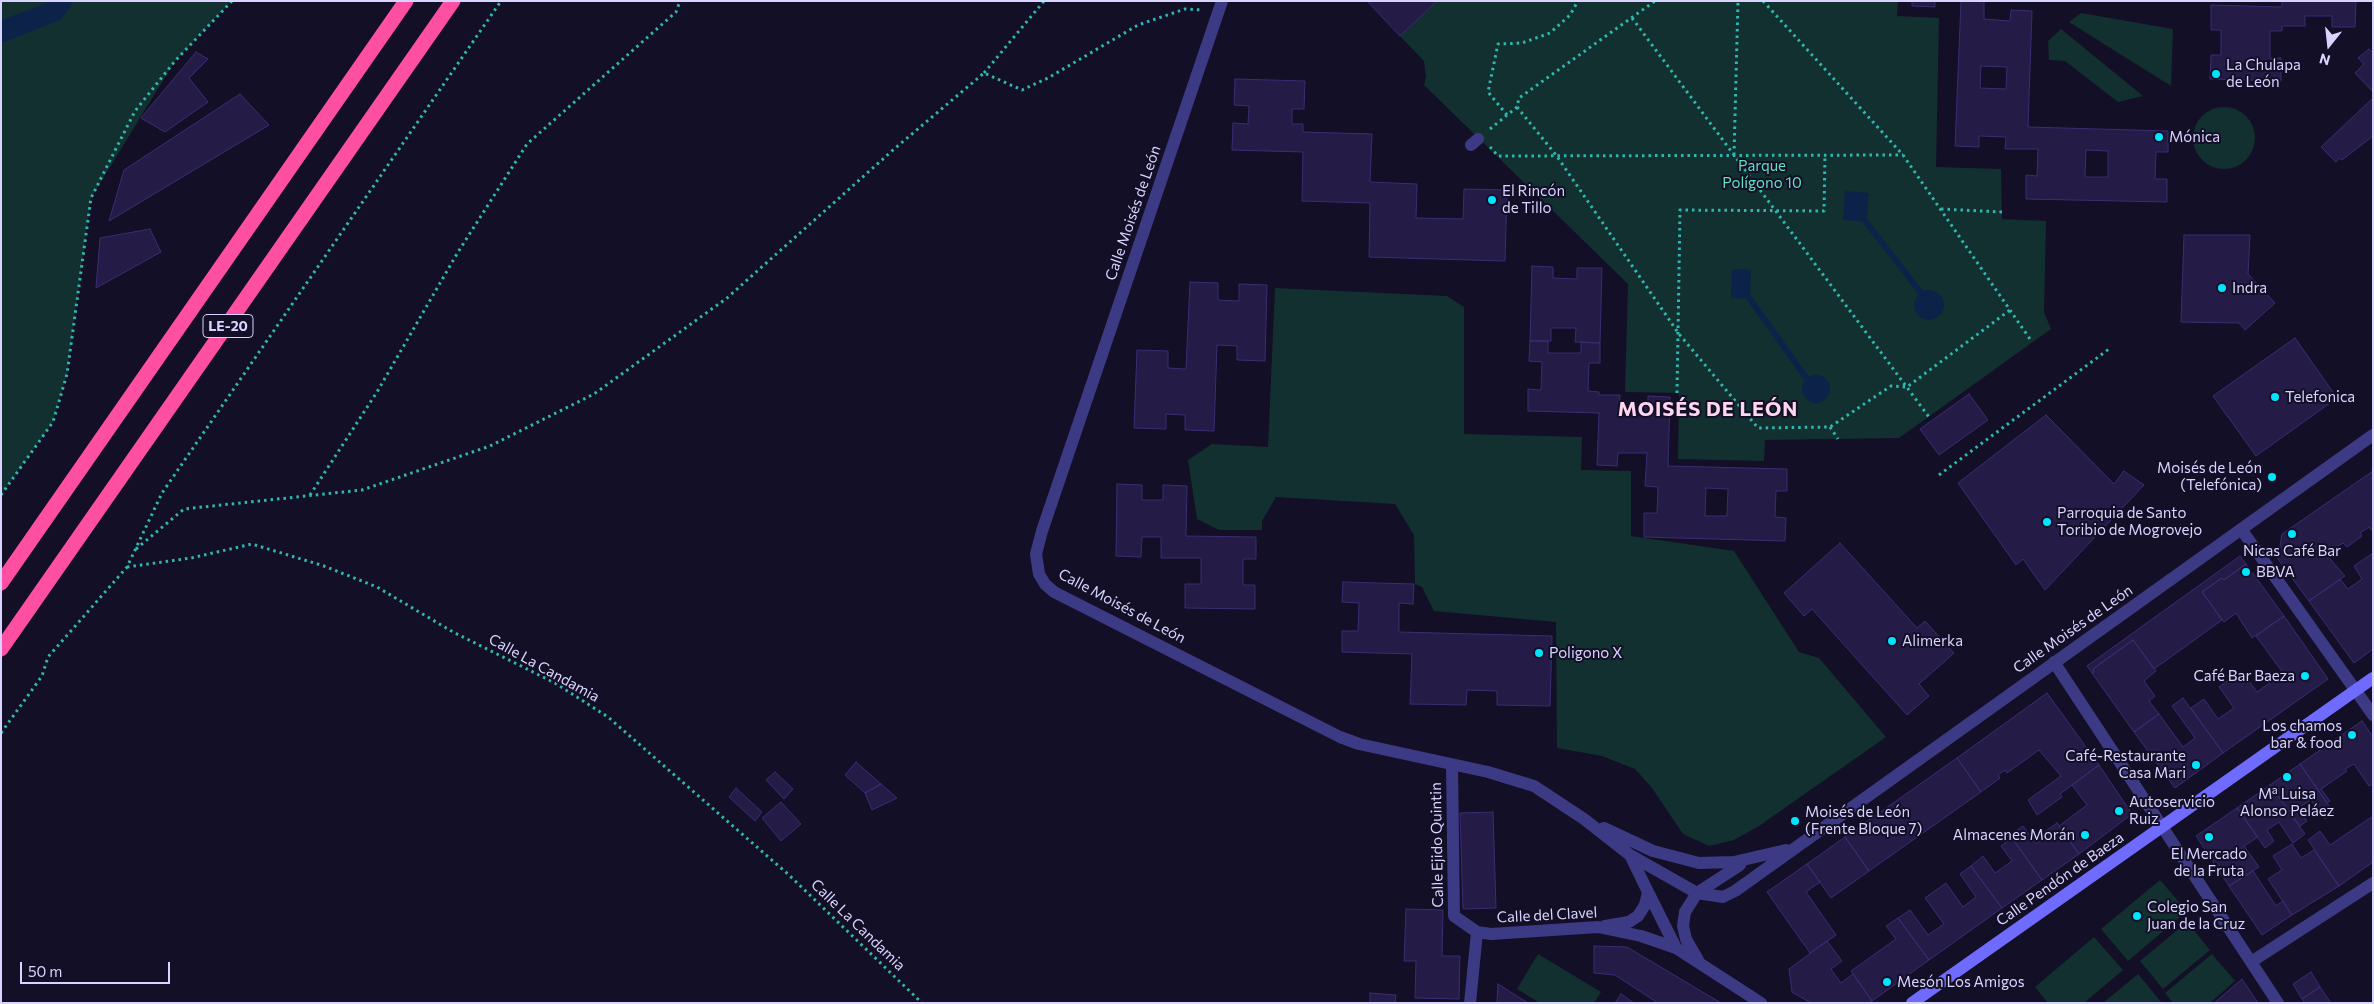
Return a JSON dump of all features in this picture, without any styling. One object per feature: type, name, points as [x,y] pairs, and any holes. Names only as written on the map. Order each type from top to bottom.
[{"type":"highway","name":"LE-20","points":[[1,583],[406,1]]},
{"type":"highway","name":"LE-20","points":[[1,649],[453,1]]},
{"type":"main road","name":"Calle Pendón de Baeza","points":[[1912,1003],[2373,678]]},
{"type":"street","name":"Calle Moisés de León","points":[[1220,6],[1042,531],[1036,554],[1036,565],[1045,584],[1054,592],[1340,737],[1359,744],[1488,772],[1534,786],[1584,819],[1630,855],[1696,894],[1723,897],[1760,874],[1790,849],[2373,435]]},
{"type":"street","points":[[2241,529],[2373,715]]},
{"type":"street","points":[[2054,662],[2278,1003]]},
{"type":"street","name":"Calle Ejido Quintin","points":[[1452,765],[1454,916],[1476,932]]},
{"type":"street","name":"Calle Moisés de León","points":[[1584,819],[1653,851],[1676,859],[1719,864],[1790,849]]},
{"type":"street","name":"Calle Moisés de León","points":[[1630,855],[1676,948]]},
{"type":"street","name":"Calle Moisés de León","points":[[1700,964],[1686,939],[1684,926],[1686,912],[1696,894],[1727,872],[1753,858]]},
{"type":"street","points":[[2251,962],[2373,883]]},
{"type":"street","points":[[1598,927],[1629,922],[1638,916],[1645,905],[1648,892]]},
{"type":"street","name":"Calle del Clavel","points":[[1476,932],[1491,934],[1598,927],[1641,936],[1676,948]]},
{"type":"street","points":[[1470,1003],[1476,932]]},
{"type":"street","points":[[1676,948],[1761,1003]]},
{"type":"path","points":[[1,495],[52,422],[64,384],[91,198],[135,111],[175,61],[232,1]]},
{"type":"path","points":[[1,733],[42,676],[48,657],[127,567],[162,493],[501,1]]},
{"type":"path","points":[[310,496],[377,392],[458,252],[527,144],[676,12],[680,1]]},
{"type":"path","points":[[136,548],[184,510],[362,490],[490,446],[594,394],[727,298],[892,150],[984,73],[1044,1]]},
{"type":"path","points":[[1508,115],[1488,92],[1498,44],[1522,43],[1550,33],[1570,15],[1578,1]]},
{"type":"path","points":[[1474,142],[1517,107],[1519,98],[1655,1]]},
{"type":"path","points":[[1734,155],[1738,1]]},
{"type":"path","points":[[1763,1],[1904,155],[2032,342]]},
{"type":"path","points":[[984,73],[1022,90],[1048,78],[1138,25],[1184,9],[1220,6]]},
{"type":"path","points":[[1632,18],[1929,417]]},
{"type":"path","points":[[1517,107],[1556,155],[1679,334],[1758,428],[1830,427],[1891,386],[1907,387],[2010,310]]},
{"type":"path","points":[[1677,393],[1680,210],[1824,212],[1825,155]]},
{"type":"path","points":[[1498,156],[1904,155]]},
{"type":"path","points":[[1941,209],[2002,212]]},
{"type":"path","points":[[1939,475],[2109,349]]},
{"type":"path","points":[[1830,427],[1838,439]]},
{"type":"path","name":"Calle La Candamia","points":[[127,567],[191,558],[252,544],[324,566],[377,587],[453,632],[555,683],[608,716],[789,874],[922,1003]]},
{"type":"green space","points":[[1,1],[232,1],[175,61],[91,198],[67,374],[53,422],[1,495]]},
{"type":"green space","name":"Parque Polígono 10","points":[[1437,1],[1898,1],[1897,16],[1939,18],[1936,167],[2001,169],[2002,219],[2046,221],[2044,312],[2051,329],[1899,438],[1765,440],[1764,461],[1678,459],[1679,393],[1625,392],[1628,284],[1424,85],[1426,77],[1424,61],[1400,36]]},
{"type":"green space","points":[[2081,13],[2173,29],[2171,86],[2069,22]]},
{"type":"green space","points":[[2061,29],[2143,96],[2118,102],[2065,61],[2049,60],[2048,41]]},
{"type":"green space","points":[[2224,107],[2236,109],[2246,116],[2253,126],[2255,138],[2253,150],[2246,160],[2236,167],[2224,169],[2212,167],[2202,160],[2195,150],[2193,138],[2195,126],[2202,116],[2212,109]]},
{"type":"green space","points":[[1275,288],[1447,296],[1464,307],[1464,434],[1582,437],[1581,470],[1631,471],[1631,536],[1734,551],[1799,652],[1819,658],[1886,737],[1759,826],[1734,840],[1709,846],[1683,834],[1652,788],[1635,769],[1602,756],[1557,748],[1556,622],[1434,611],[1422,587],[1415,584],[1414,535],[1395,504],[1276,497],[1262,521],[1262,530],[1219,530],[1197,519],[1188,460],[1212,444],[1268,447]]},
{"type":"green space","points":[[2160,880],[2187,911],[2128,961],[2101,929]]},
{"type":"green space","points":[[2187,922],[2210,950],[2163,989],[2140,961]]},
{"type":"green space","points":[[2094,937],[2123,970],[2084,1003],[2048,1003],[2035,987]]},
{"type":"green space","points":[[1538,954],[1601,992],[1594,1003],[1540,1003],[1517,989]]},
{"type":"green space","points":[[2212,954],[2235,981],[2210,1003],[2173,1003],[2165,993]]},
{"type":"green space","points":[[2138,974],[2162,1003],[2103,1003]]},
{"type":"water","points":[[1845,191],[1869,193],[1866,222],[1843,220]]},
{"type":"water","points":[[1732,269],[1751,270],[1750,299],[1731,298]]},
{"type":"water","points":[[1929,290],[1940,294],[1944,305],[1940,316],[1929,320],[1918,316],[1914,305],[1918,294]]},
{"type":"water","points":[[1816,375],[1826,379],[1830,389],[1826,399],[1816,403],[1806,399],[1802,389],[1806,379]]},
{"type":"building","points":[[1367,1],[1437,1],[1400,36]]},
{"type":"building","points":[[1912,1],[1935,1],[1935,7],[1912,6]]},
{"type":"building","points":[[1961,1],[1984,1],[1984,19],[2010,21],[2011,10],[2032,11],[2028,127],[2168,131],[2168,152],[2156,152],[2155,179],[2167,179],[2167,202],[2026,199],[2026,175],[2037,176],[2038,149],[2005,149],[2006,137],[1979,136],[1979,147],[1955,146]],"holes":[[[1981,66],[2007,67],[2006,89],[1980,88]],[[2086,150],[2108,151],[2108,177],[2085,177]]]},
{"type":"building","points":[[2282,1],[2356,1],[2355,27],[2332,27],[2332,16],[2305,16],[2305,26],[2282,26],[2282,31],[2270,31],[2270,58],[2281,58],[2281,81],[2210,79],[2211,55],[2221,55],[2221,30],[2211,30],[2211,5],[2282,7]]},
{"type":"building","points":[[2369,49],[2373,53],[2373,92],[2355,73],[2364,64],[2358,58]]},
{"type":"building","points":[[196,52],[208,59],[189,78],[208,102],[165,132],[141,118]]},
{"type":"building","points":[[1235,79],[1305,81],[1304,109],[1292,109],[1292,124],[1303,124],[1303,132],[1372,134],[1370,182],[1417,184],[1416,218],[1463,219],[1464,189],[1507,190],[1505,261],[1369,257],[1370,203],[1302,201],[1303,152],[1232,150],[1233,123],[1248,124],[1249,106],[1234,105]]},
{"type":"building","points":[[240,94],[269,125],[109,221],[124,170]]},
{"type":"building","points":[[2373,98],[2373,136],[2342,160],[2339,158],[2336,162],[2321,147]]},
{"type":"building","points":[[150,229],[161,252],[96,288],[100,238]]},
{"type":"building","name":"Indra","points":[[2184,235],[2250,235],[2248,274],[2275,303],[2245,330],[2239,323],[2181,322]]},
{"type":"building","points":[[1532,266],[1553,267],[1553,278],[1577,279],[1577,268],[1602,268],[1600,343],[1575,342],[1576,328],[1551,328],[1551,341],[1530,341]]},
{"type":"building","points":[[1190,282],[1218,283],[1218,300],[1239,301],[1239,284],[1267,285],[1265,361],[1237,360],[1237,346],[1217,345],[1214,431],[1185,430],[1185,415],[1166,414],[1166,429],[1134,428],[1137,350],[1168,351],[1168,368],[1186,369]]},
{"type":"building","name":"Telefonica","points":[[2295,338],[2337,398],[2256,456],[2213,396]]},
{"type":"building","points":[[1530,341],[1548,341],[1548,353],[1581,353],[1581,342],[1600,343],[1600,363],[1589,363],[1588,391],[1599,392],[1599,395],[1620,395],[1619,406],[1648,407],[1648,396],[1670,397],[1668,466],[1787,469],[1787,491],[1776,491],[1775,517],[1786,518],[1785,541],[1644,537],[1644,513],[1657,513],[1658,487],[1645,486],[1647,453],[1618,453],[1617,466],[1597,465],[1599,413],[1528,411],[1528,389],[1541,390],[1542,362],[1529,361]],"holes":[[[1706,488],[1728,489],[1727,516],[1705,516]]]},
{"type":"building","points":[[1969,394],[1988,420],[1939,455],[1920,429]]},
{"type":"building","name":"Parroquia de Santo Toribio de Mogrovejo","points":[[2046,415],[2114,484],[2124,471],[2144,485],[2045,590],[2023,559],[2016,565],[1958,483]]},
{"type":"building","points":[[2373,471],[2373,529],[2371,530],[2369,527],[2360,533],[2362,536],[2347,547],[2343,543],[2325,553],[2345,576],[2309,601],[2278,559],[2282,534]]},
{"type":"building","points":[[1117,484],[1142,485],[1142,500],[1163,500],[1163,485],[1187,486],[1186,536],[1256,537],[1256,559],[1243,559],[1243,585],[1255,585],[1255,609],[1185,608],[1185,584],[1201,584],[1201,558],[1161,558],[1161,537],[1142,537],[1141,557],[1116,556]]},
{"type":"building","name":"Alimerka","points":[[1840,543],[1917,628],[1925,621],[1954,653],[1919,684],[1929,696],[1907,715],[1812,609],[1804,616],[1784,593]]},
{"type":"building","points":[[2373,553],[2373,649],[2354,663],[2309,601],[2340,579],[2348,589],[2362,579],[2354,566]]},
{"type":"building","points":[[2240,556],[2246,564],[2224,580],[2222,578],[2202,592],[2222,620],[2154,669],[2133,640],[2093,669],[2094,672],[2092,673],[2087,666]]},
{"type":"building","points":[[2246,564],[2284,616],[2252,638],[2236,613],[2224,622],[2202,592],[2222,578],[2224,580]]},
{"type":"building","points":[[1343,582],[1414,584],[1413,604],[1399,603],[1399,632],[1552,636],[1550,706],[1497,705],[1497,691],[1467,690],[1466,705],[1410,704],[1412,654],[1342,652],[1342,631],[1358,631],[1359,603],[1342,602]]},
{"type":"building","points":[[2284,616],[2328,679],[2223,753],[2191,708],[2204,699],[2218,719],[2234,708],[2219,687],[2242,671],[2257,692],[2283,673],[2256,636]]},
{"type":"building","points":[[2133,640],[2156,671],[2144,681],[2155,696],[2149,701],[2159,714],[2134,732],[2092,673],[2094,672],[2093,669]]},
{"type":"building","points":[[2047,693],[2099,765],[2060,794],[2062,797],[2037,815],[2028,800],[2061,776],[2039,750],[2007,773],[2005,770],[1998,775],[2000,778],[1981,792],[1957,758]]},
{"type":"building","points":[[2183,698],[2223,753],[2175,788],[2134,732],[2159,714],[2183,747],[2195,738],[2172,706]]},
{"type":"building","points":[[2362,721],[2373,737],[2373,784],[2369,786],[2354,764],[2321,789],[2330,801],[2327,803],[2300,764]]},
{"type":"building","points":[[1957,758],[1981,792],[1869,871],[1845,837]]},
{"type":"building","points":[[856,762],[881,784],[865,793],[845,775]]},
{"type":"building","points":[[2300,764],[2334,813],[2325,819],[2311,800],[2298,808],[2307,821],[2300,826],[2270,785]]},
{"type":"building","points":[[2099,765],[2132,814],[2079,854],[2059,826],[2087,805],[2072,785]]},
{"type":"building","points":[[775,772],[793,789],[784,799],[766,780]]},
{"type":"building","points":[[881,784],[897,798],[872,810],[865,793]]},
{"type":"building","points":[[2270,785],[2305,834],[2293,843],[2279,822],[2267,830],[2274,841],[2265,848],[2237,808]]},
{"type":"building","points":[[736,788],[762,812],[755,821],[729,797]]},
{"type":"building","points":[[781,802],[801,824],[781,841],[762,818]]},
{"type":"building","points":[[2237,808],[2258,837],[2244,846],[2259,867],[2229,886],[2196,836]]},
{"type":"building","points":[[1493,812],[1496,908],[1463,909],[1460,813]]},
{"type":"building","points":[[2373,816],[2373,862],[2339,886],[2308,840],[2320,831],[2330,845]]},
{"type":"building","points":[[2057,823],[2079,854],[2042,880],[2010,835],[2023,826],[2036,844],[2046,837],[2043,833]]},
{"type":"building","points":[[1845,837],[1869,871],[1831,898],[1807,864]]},
{"type":"building","points":[[2012,838],[2042,880],[2002,908],[1971,866],[1983,856],[1995,873],[2012,861],[2001,846]]},
{"type":"building","points":[[2292,844],[2301,858],[2314,850],[2339,886],[2292,915],[2268,879],[2282,870],[2273,856]]},
{"type":"building","points":[[1807,864],[1820,882],[1806,892],[1836,935],[1810,953],[1767,892]]},
{"type":"building","points":[[1971,866],[2002,908],[1929,960],[1898,918],[1910,910],[1928,935],[1944,924],[1925,898],[1946,883],[1963,907],[1976,897],[1960,874]]},
{"type":"building","points":[[2253,871],[2276,906],[2283,901],[2292,915],[2262,935],[2229,886]]},
{"type":"building","points":[[1406,909],[1443,910],[1442,956],[1460,956],[1459,999],[1415,998],[1416,961],[1404,961]]},
{"type":"building","points":[[1898,918],[1929,960],[1872,1001],[1851,971],[1896,939],[1886,926]]},
{"type":"building","points":[[1827,941],[1842,961],[1831,969],[1841,983],[1853,974],[1872,1001],[1869,1003],[1811,1003],[1792,992],[1789,969]]},
{"type":"building","points":[[1594,946],[1627,947],[1721,1003],[1658,1003],[1615,975],[1594,973]]},
{"type":"building","points":[[2311,972],[2320,987],[2302,999],[2293,984]]},
{"type":"building","points":[[2242,979],[2258,1003],[2214,1003]]},
{"type":"building","points":[[1498,984],[1528,1003],[1497,1003]]},
{"type":"building","points":[[2320,987],[2331,1003],[2305,1003],[2302,999]]},
{"type":"building","points":[[1370,993],[1396,995],[1395,1003],[1370,1003]]},
{"type":"building","points":[[1621,994],[1634,1003],[1615,1003]]},
{"type":"waterway","points":[[1,32],[54,11],[62,1]]},
{"type":"waterway","points":[[1866,222],[1921,293]]},
{"type":"waterway","points":[[1750,299],[1807,379]]},
{"type":"place","name":"La Chulapa de León","points":[[2216,74]]},
{"type":"place","name":"Mónica","points":[[2159,137]]},
{"type":"place","name":"El Rincón de Tillo","points":[[1492,200]]},
{"type":"place","name":"Indra","points":[[2222,288]]},
{"type":"place","name":"Telefonica","points":[[2275,397]]},
{"type":"place","name":"Moisés de León (Telefónica)","points":[[2272,477]]},
{"type":"place","name":"Parroquia de Santo Toribio de Mogrovejo","points":[[2047,522]]},
{"type":"place","name":"Nicas Café Bar","points":[[2292,534]]},
{"type":"place","name":"BBVA","points":[[2246,572]]},
{"type":"place","name":"Alimerka","points":[[1892,641]]},
{"type":"place","name":"Poligono X","points":[[1539,653]]},
{"type":"place","name":"Café Bar Baeza","points":[[2305,676]]},
{"type":"place","name":"Los chamos bar & food","points":[[2352,735]]},
{"type":"place","name":"Café-Restaurante Casa Mari","points":[[2196,765]]},
{"type":"place","name":"Mª Luisa Alonso Peláez","points":[[2287,777]]},
{"type":"place","name":"Autoservicio Ruiz","points":[[2119,811]]},
{"type":"place","name":"Moisés de León (Frente Bloque 7)","points":[[1795,821]]},
{"type":"place","name":"Almacenes Morán","points":[[2085,835]]},
{"type":"place","name":"El Mercado de la Fruta","points":[[2209,837]]},
{"type":"place","name":"Colegio San Juan de la Cruz","points":[[2137,916]]},
{"type":"place","name":"Mesón Los Amigos","points":[[1887,982]]},
{"type":"district","name":"MOISÉS DE LEÓN","points":[[1708,409]]}]
